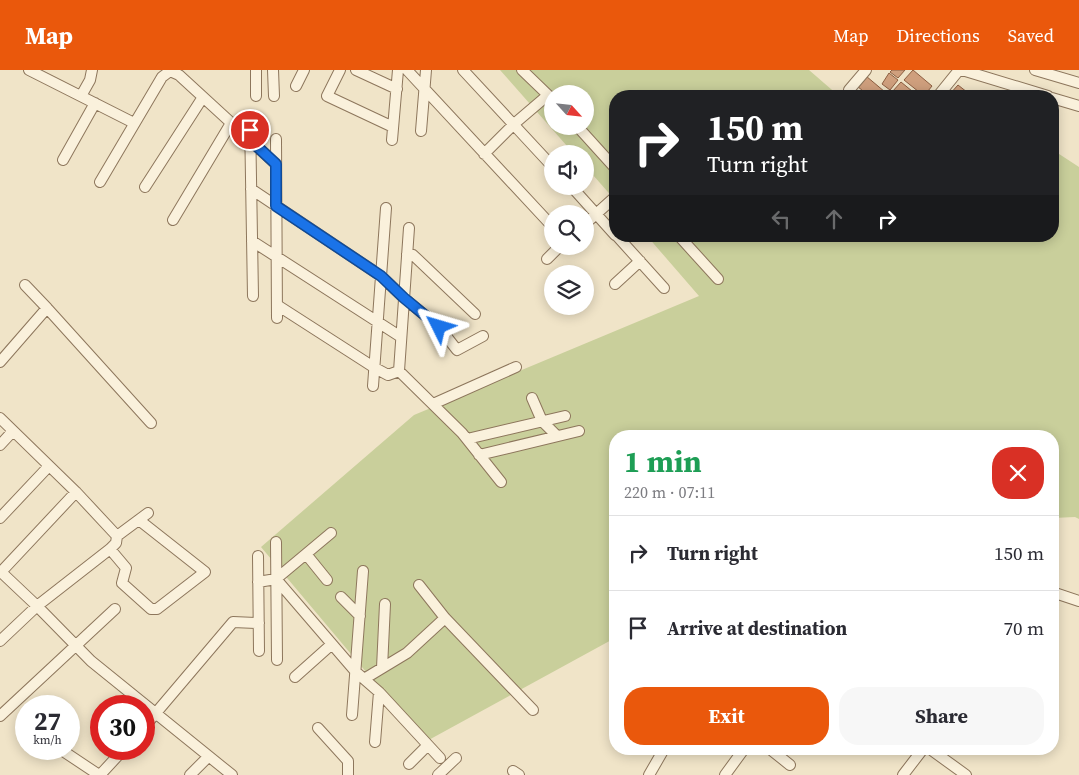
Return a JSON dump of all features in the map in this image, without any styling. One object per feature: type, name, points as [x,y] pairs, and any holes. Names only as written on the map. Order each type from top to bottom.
[{"type":"street","points":[[30,70],[134,123]]},
{"type":"street","points":[[81,96],[90,80],[92,70]]},
{"type":"street","points":[[256,70],[256,96]]},
{"type":"street","points":[[273,70],[274,96]]},
{"type":"street","points":[[296,86],[304,70]]},
{"type":"street","points":[[340,70],[326,96],[394,127]]},
{"type":"street","points":[[356,70],[397,89]]},
{"type":"street","points":[[392,140],[398,70]]},
{"type":"street","points":[[407,70],[544,218]]},
{"type":"street","points":[[421,131],[426,70]]},
{"type":"street","points":[[463,70],[544,157]]},
{"type":"street","points":[[522,70],[544,92]]},
{"type":"street","points":[[849,90],[866,70]]},
{"type":"street","points":[[943,90],[961,70],[1013,90]]},
{"type":"street","points":[[1036,70],[1079,83]]},
{"type":"street","points":[[100,182],[162,77],[170,71],[179,75],[276,164]]},
{"type":"street","points":[[145,187],[202,97]]},
{"type":"street","points":[[1059,100],[1079,106]]},
{"type":"street","points":[[484,154],[514,124],[544,102]]},
{"type":"street","points":[[63,160],[95,103]]},
{"type":"street","points":[[250,118],[253,296]]},
{"type":"street","points":[[173,220],[231,123]]},
{"type":"street","points":[[585,135],[609,161]]},
{"type":"street","points":[[276,139],[277,318]]},
{"type":"street","points":[[251,189],[381,276],[439,327],[457,350],[483,336]]},
{"type":"street","points":[[579,195],[609,228]]},
{"type":"street","points":[[596,215],[609,203]]},
{"type":"street","points":[[373,386],[386,208]]},
{"type":"street","points":[[409,228],[399,371],[467,439],[501,482]]},
{"type":"street","points":[[252,241],[401,337]]},
{"type":"street","points":[[622,242],[664,288]]},
{"type":"street","points":[[684,242],[718,279]]},
{"type":"street","points":[[407,254],[413,255],[475,314]]},
{"type":"street","points":[[547,259],[551,255]]},
{"type":"street","points":[[615,284],[640,261]]},
{"type":"street","points":[[25,285],[151,423]]},
{"type":"street","points":[[277,305],[374,368],[388,375],[399,371]]},
{"type":"street","points":[[0,362],[47,308]]},
{"type":"street","points":[[433,404],[516,367]]},
{"type":"street","points":[[532,398],[542,421],[557,436]]},
{"type":"street","points":[[467,439],[565,416]]},
{"type":"street","points":[[0,418],[76,492],[117,536]]},
{"type":"street","points":[[512,428],[523,444]]},
{"type":"street","points":[[0,445],[13,431]]},
{"type":"street","points":[[479,455],[579,431]]},
{"type":"street","points":[[0,518],[49,466]]},
{"type":"street","points":[[76,492],[0,572],[76,644],[91,661],[232,775]]},
{"type":"street","points":[[0,641],[37,606],[110,549],[116,543],[117,536],[144,516],[205,572],[156,609],[152,609],[122,583],[126,568],[110,549]]},
{"type":"street","points":[[258,582],[276,579],[331,533]]},
{"type":"street","points":[[276,542],[277,660]]},
{"type":"street","points":[[306,554],[327,580]]},
{"type":"street","points":[[258,556],[259,651]]},
{"type":"street","points":[[352,715],[360,676],[360,616],[363,571]]},
{"type":"street","points":[[276,579],[360,676],[379,692],[440,758]]},
{"type":"street","points":[[419,585],[445,618],[533,710]]},
{"type":"street","points":[[1059,595],[1079,602]]},
{"type":"street","points":[[341,597],[360,616]]},
{"type":"street","points":[[382,668],[385,604]]},
{"type":"street","points":[[0,716],[116,609]]},
{"type":"street","points":[[360,676],[382,668],[407,653],[445,618]]},
{"type":"street","points":[[156,714],[233,622],[258,623]]},
{"type":"street","points":[[295,677],[332,644]]},
{"type":"street","points":[[374,742],[379,692]]},
{"type":"street","points":[[318,728],[348,761],[348,775]]},
{"type":"street","points":[[409,764],[428,745]]},
{"type":"street","points":[[649,775],[661,755]]},
{"type":"street","points":[[725,775],[740,755]]},
{"type":"street","points":[[778,755],[790,765]]},
{"type":"street","points":[[903,775],[918,755]]},
{"type":"street","points":[[938,755],[966,775]]},
{"type":"street","points":[[190,775],[208,757]]},
{"type":"street","points":[[438,775],[456,758]]},
{"type":"street","points":[[76,760],[99,775],[113,760]]},
{"type":"green space","points":[[500,70],[809,70],[832,90],[609,90],[609,193],[594,176],[594,145],[566,145],[557,135],[594,135],[594,85],[544,85],[544,120]]},
{"type":"green space","points":[[1059,154],[1079,167],[1079,519],[1075,517],[1059,518],[1059,430],[609,430],[609,641],[425,742],[261,547],[414,415],[699,296],[652,242],[1059,242]]},
{"type":"building","points":[[892,70],[905,70],[898,78],[890,72]]},
{"type":"building","points":[[913,70],[932,86],[929,90],[916,90],[904,80]]},
{"type":"building","points":[[889,73],[898,80],[890,90],[882,84]]},
{"type":"building","points":[[866,76],[883,90],[862,90],[857,86]]},
{"type":"building","points":[[901,82],[911,90],[894,90]]},
{"type":"building","points":[[958,85],[964,90],[954,90]]},
{"type":"route","points":[[250,130],[250,140],[276,164],[276,206],[381,276],[439,327]]}]
